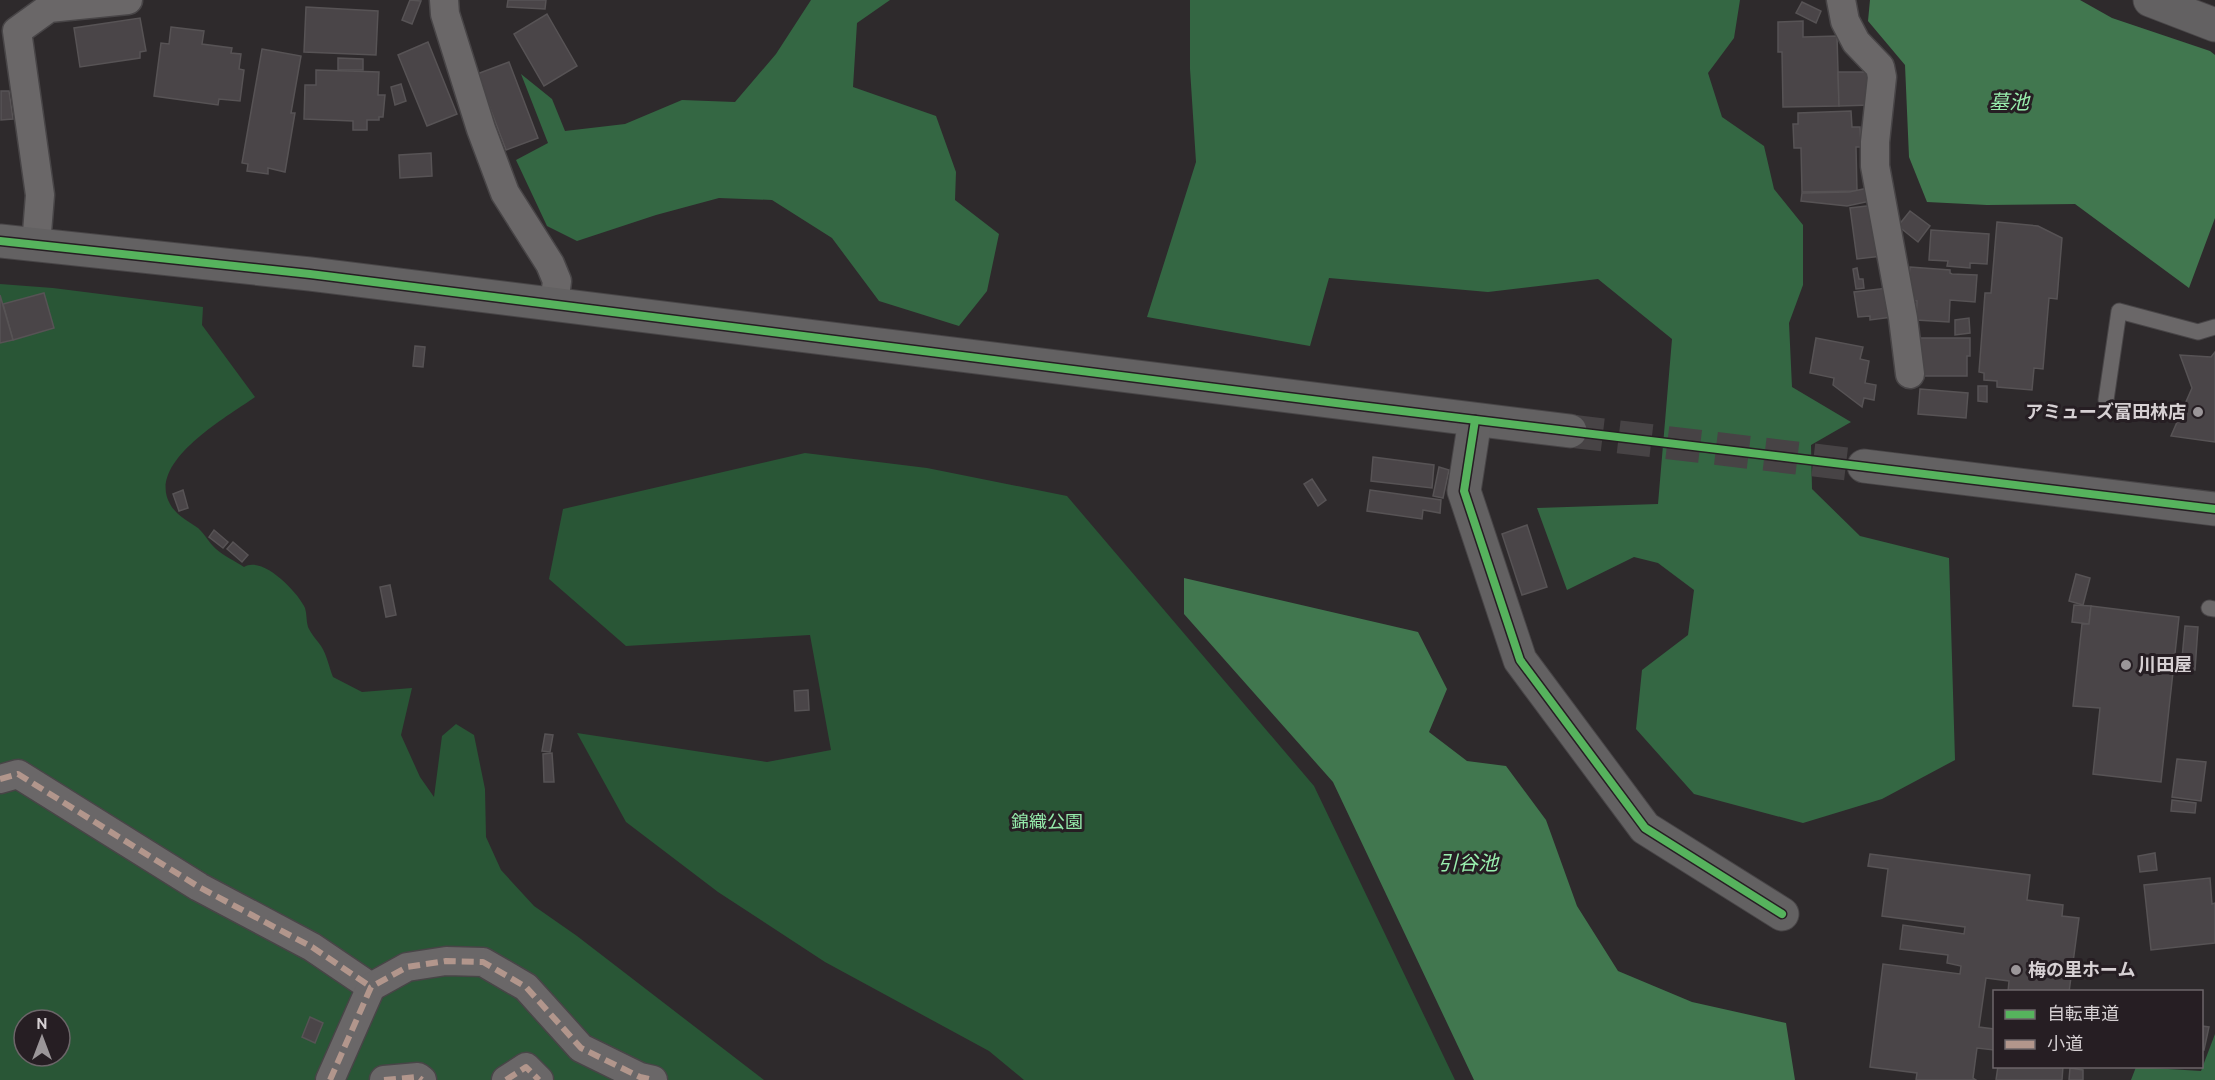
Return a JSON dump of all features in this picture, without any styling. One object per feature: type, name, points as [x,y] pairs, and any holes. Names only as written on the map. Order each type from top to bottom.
[{"type":"street","points":[[36,245],[40,195],[17,31],[50,8],[128,0]]},
{"type":"street","points":[[444,0],[445,14],[481,129],[505,193],[550,264],[557,281],[554,305]]},
{"type":"street","points":[[1841,0],[1845,21],[1856,42],[1880,67],[1882,77],[1875,142],[1875,166],[1903,318],[1910,374]]},
{"type":"street","points":[[2150,0],[2215,25]]},
{"type":"street","points":[[0,242],[310,274],[1570,431]]},
{"type":"street","points":[[1475,420],[1464,491],[1520,660],[1646,828],[1782,914]]},
{"type":"street","points":[[1864,466],[2215,509]]},
{"type":"street","points":[[0,779],[18,774],[199,887],[312,947],[371,987]]},
{"type":"street","points":[[330,1080],[371,987],[408,967],[446,961],[483,962],[526,987],[581,1048],[640,1077],[653,1080]]},
{"type":"street","points":[[506,1080],[526,1067],[539,1080]]},
{"type":"street","points":[[384,1080],[418,1077],[422,1080]]},
{"type":"lane","points":[[2106,400],[2120,311],[2198,332],[2215,327]]},
{"type":"green space","points":[[0,284],[53,288],[203,307],[202,325],[255,397],[209,429],[179,457],[169,472],[166,488],[170,504],[182,518],[198,528],[222,554],[244,567],[252,565],[269,570],[295,593],[305,608],[308,627],[323,650],[333,677],[362,692],[412,688],[401,735],[420,777],[434,797],[442,736],[456,724],[474,735],[485,789],[486,837],[501,870],[534,906],[577,936],[764,1080],[0,1080]]},
{"type":"green space","name":"錦織公園","points":[[805,453],[927,468],[1067,496],[1314,786],[1455,1080],[1024,1080],[989,1051],[825,962],[718,892],[626,822],[577,733],[767,762],[831,750],[810,635],[626,646],[549,579],[563,509]]},
{"type":"shaded area","points":[[811,0],[890,0],[857,23],[853,87],[936,116],[956,172],[955,200],[999,234],[987,291],[959,326],[879,301],[832,238],[772,200],[719,198],[656,215],[577,241],[547,226],[516,160],[548,143],[521,74],[552,99],[565,131],[625,124],[682,100],[735,102],[776,54]]},
{"type":"shaded area","points":[[1190,0],[1740,0],[1734,38],[1708,73],[1722,117],[1764,146],[1774,189],[1803,225],[1803,285],[1789,323],[1792,387],[1851,422],[1811,445],[1812,489],[1860,536],[1949,558],[1955,760],[1882,799],[1803,823],[1694,794],[1636,729],[1642,670],[1688,635],[1694,590],[1658,563],[1634,557],[1567,590],[1537,508],[1658,504],[1672,339],[1598,279],[1488,292],[1329,278],[1310,346],[1147,317],[1196,162],[1190,69]]},
{"type":"shaded area","points":[[2215,1034],[2215,1080],[2131,1080],[2136,1068],[2201,1071]]},
{"type":"water","name":"墓池","points":[[1870,0],[2080,0],[2112,18],[2210,51],[2215,55],[2215,218],[2189,288],[2075,204],[1987,205],[1927,202],[1909,157],[1905,65],[1868,21]]},
{"type":"water","name":"引谷池","points":[[1184,578],[1418,632],[1447,689],[1429,732],[1467,761],[1506,766],[1546,820],[1577,906],[1618,971],[1692,1002],[1786,1023],[1795,1080],[1474,1080],[1333,782],[1184,614]]},
{"type":"building","points":[[410,0],[421,1],[412,24],[402,20]]},
{"type":"building","points":[[508,0],[546,0],[545,9],[507,7]]},
{"type":"building","points":[[1802,2],[1821,11],[1816,23],[1796,13]]},
{"type":"building","points":[[306,7],[378,11],[376,55],[304,52]]},
{"type":"building","points":[[547,14],[577,66],[544,86],[514,34]]},
{"type":"building","points":[[140,18],[146,51],[140,52],[140,58],[80,67],[74,28]]},
{"type":"building","points":[[1803,21],[1803,37],[1837,36],[1839,106],[1783,107],[1782,52],[1778,52],[1778,22]]},
{"type":"building","points":[[171,27],[204,31],[202,44],[232,48],[231,53],[241,54],[239,69],[244,70],[240,101],[219,99],[218,105],[154,96],[161,43],[169,44]]},
{"type":"building","points":[[428,42],[457,114],[427,126],[398,55]]},
{"type":"building","points":[[262,49],[301,56],[291,113],[295,113],[285,172],[268,168],[268,174],[247,171],[248,164],[242,163]]},
{"type":"building","points":[[338,58],[363,59],[363,70],[338,70]]},
{"type":"building","points":[[509,62],[538,138],[506,150],[477,74]]},
{"type":"building","points":[[316,70],[379,72],[378,95],[385,95],[383,117],[379,117],[379,120],[367,120],[367,130],[353,130],[353,121],[304,119],[305,85],[316,85]]},
{"type":"building","points":[[1838,72],[1871,72],[1872,105],[1839,106]]},
{"type":"building","points":[[401,84],[406,101],[395,105],[391,87]]},
{"type":"building","points":[[1,91],[9,91],[13,119],[1,120]]},
{"type":"building","points":[[1851,111],[1852,127],[1860,127],[1861,147],[1856,147],[1857,191],[1802,192],[1801,148],[1794,148],[1793,124],[1798,124],[1798,113]]},
{"type":"building","points":[[431,153],[432,176],[400,178],[399,155]]},
{"type":"building","points":[[1878,186],[1880,199],[1847,206],[1801,201],[1802,193],[1849,192]]},
{"type":"building","points":[[1875,205],[1882,256],[1857,259],[1850,208]]},
{"type":"building","points":[[1910,211],[1930,226],[1918,242],[1898,226]]},
{"type":"building","points":[[1997,222],[2038,226],[2062,238],[2057,299],[2049,298],[2043,369],[2034,368],[2032,390],[1997,387],[1997,381],[1984,380],[1984,373],[1979,372],[1985,293],[1991,293]]},
{"type":"building","points":[[1931,230],[1989,234],[1987,264],[1970,263],[1970,268],[1947,266],[1948,261],[1929,260]]},
{"type":"building","points":[[1910,267],[1950,270],[1952,274],[1977,275],[1975,302],[1950,300],[1949,322],[1916,320],[1917,301],[1907,300]]},
{"type":"building","points":[[1857,268],[1859,279],[1863,279],[1864,288],[1856,289],[1853,269]]},
{"type":"building","points":[[1888,288],[1892,317],[1870,320],[1870,316],[1858,317],[1854,292]]},
{"type":"building","points":[[44,293],[54,328],[13,340],[3,304]]},
{"type":"building","points":[[0,295],[13,340],[0,343]]},
{"type":"building","points":[[1969,318],[1970,333],[1955,335],[1955,320]]},
{"type":"building","points":[[1816,338],[1863,347],[1860,359],[1869,361],[1865,383],[1876,385],[1874,400],[1864,398],[1862,407],[1833,385],[1834,378],[1810,373]]},
{"type":"building","points":[[1918,338],[1970,338],[1967,376],[1918,376]]},
{"type":"building","points":[[415,346],[425,347],[423,367],[413,366]]},
{"type":"building","name":"アミューズ富田林店","points":[[2215,352],[2215,442],[2171,436],[2192,388],[2180,355],[2211,357]]},
{"type":"building","points":[[1978,386],[1987,386],[1987,402],[1978,401]]},
{"type":"building","points":[[1920,389],[1968,393],[1966,418],[1918,414]]},
{"type":"building","points":[[1373,457],[1434,465],[1432,488],[1371,481]]},
{"type":"building","points":[[1439,467],[1449,470],[1443,498],[1433,496]]},
{"type":"building","points":[[1312,479],[1326,500],[1318,506],[1304,484]]},
{"type":"building","points":[[183,490],[188,508],[179,511],[173,494]]},
{"type":"building","points":[[1370,490],[1441,500],[1440,513],[1423,510],[1422,519],[1367,511]]},
{"type":"building","points":[[1527,525],[1547,587],[1522,595],[1502,534]]},
{"type":"building","points":[[214,530],[228,542],[223,548],[209,537]]},
{"type":"building","points":[[233,542],[248,555],[242,562],[227,549]]},
{"type":"building","points":[[2076,574],[2090,578],[2083,605],[2069,601]]},
{"type":"building","points":[[390,585],[396,615],[386,617],[380,587]]},
{"type":"building","points":[[2074,605],[2091,606],[2089,624],[2072,622]]},
{"type":"building","name":"川田屋","points":[[2091,606],[2179,617],[2161,782],[2093,774],[2100,708],[2073,706],[2082,624],[2089,624]]},
{"type":"building","points":[[2185,626],[2198,627],[2195,670],[2181,669]]},
{"type":"building","points":[[808,690],[809,710],[795,711],[794,691]]},
{"type":"building","points":[[545,734],[553,735],[550,752],[542,751]]},
{"type":"building","points":[[552,753],[554,782],[544,782],[543,754]]},
{"type":"building","points":[[2177,759],[2206,762],[2201,801],[2172,797]]},
{"type":"building","points":[[2172,800],[2196,803],[2195,813],[2171,811]]},
{"type":"building","points":[[2155,853],[2157,870],[2140,872],[2138,856]]},
{"type":"building","name":"梅の里ホーム","points":[[1870,854],[2030,875],[2027,900],[2063,905],[2062,916],[2079,918],[2069,990],[2008,990],[2009,981],[1986,978],[1979,1027],[1993,1029],[1993,1050],[1977,1048],[1973,1078],[1976,1080],[1916,1080],[1917,1073],[1870,1067],[1883,964],[1960,974],[1961,966],[1947,963],[1948,955],[1900,949],[1903,925],[1964,934],[1965,927],[1882,916],[1888,869],[1868,866]]},
{"type":"building","points":[[2210,878],[2212,904],[2215,903],[2215,943],[2151,950],[2144,885]]},
{"type":"building","points":[[310,1017],[323,1023],[315,1043],[302,1037]]},
{"type":"building","points":[[2203,1026],[2209,1027],[2203,1050]]},
{"type":"building","points":[[1998,1068],[2063,1068],[2062,1080],[1996,1080]]},
{"type":"building","points":[[2070,1068],[2083,1070],[2083,1080],[2069,1080]]},
{"type":"tunnel","points":[[1570,431],[1864,466]]},
{"type":"marked path","points":[[0,779],[18,774],[199,887],[312,947],[371,987]]},
{"type":"marked path","points":[[330,1080],[371,987],[407,967],[446,961],[483,962],[526,987],[581,1048],[640,1077],[653,1080]]},
{"type":"marked path","points":[[506,1080],[526,1067],[539,1080]]},
{"type":"marked path","points":[[384,1080],[418,1077],[422,1080]]},
{"type":"cycle path","points":[[0,241],[310,274],[1344,404],[2215,509]]},
{"type":"cycle path","points":[[1475,420],[1464,491],[1520,660],[1645,828],[1782,914]]},
{"type":"place","name":"アミューズ富田林店","points":[[2198,412]]},
{"type":"place","name":"川田屋","points":[[2126,665]]},
{"type":"place","name":"梅の里ホーム","points":[[2016,970]]}]
